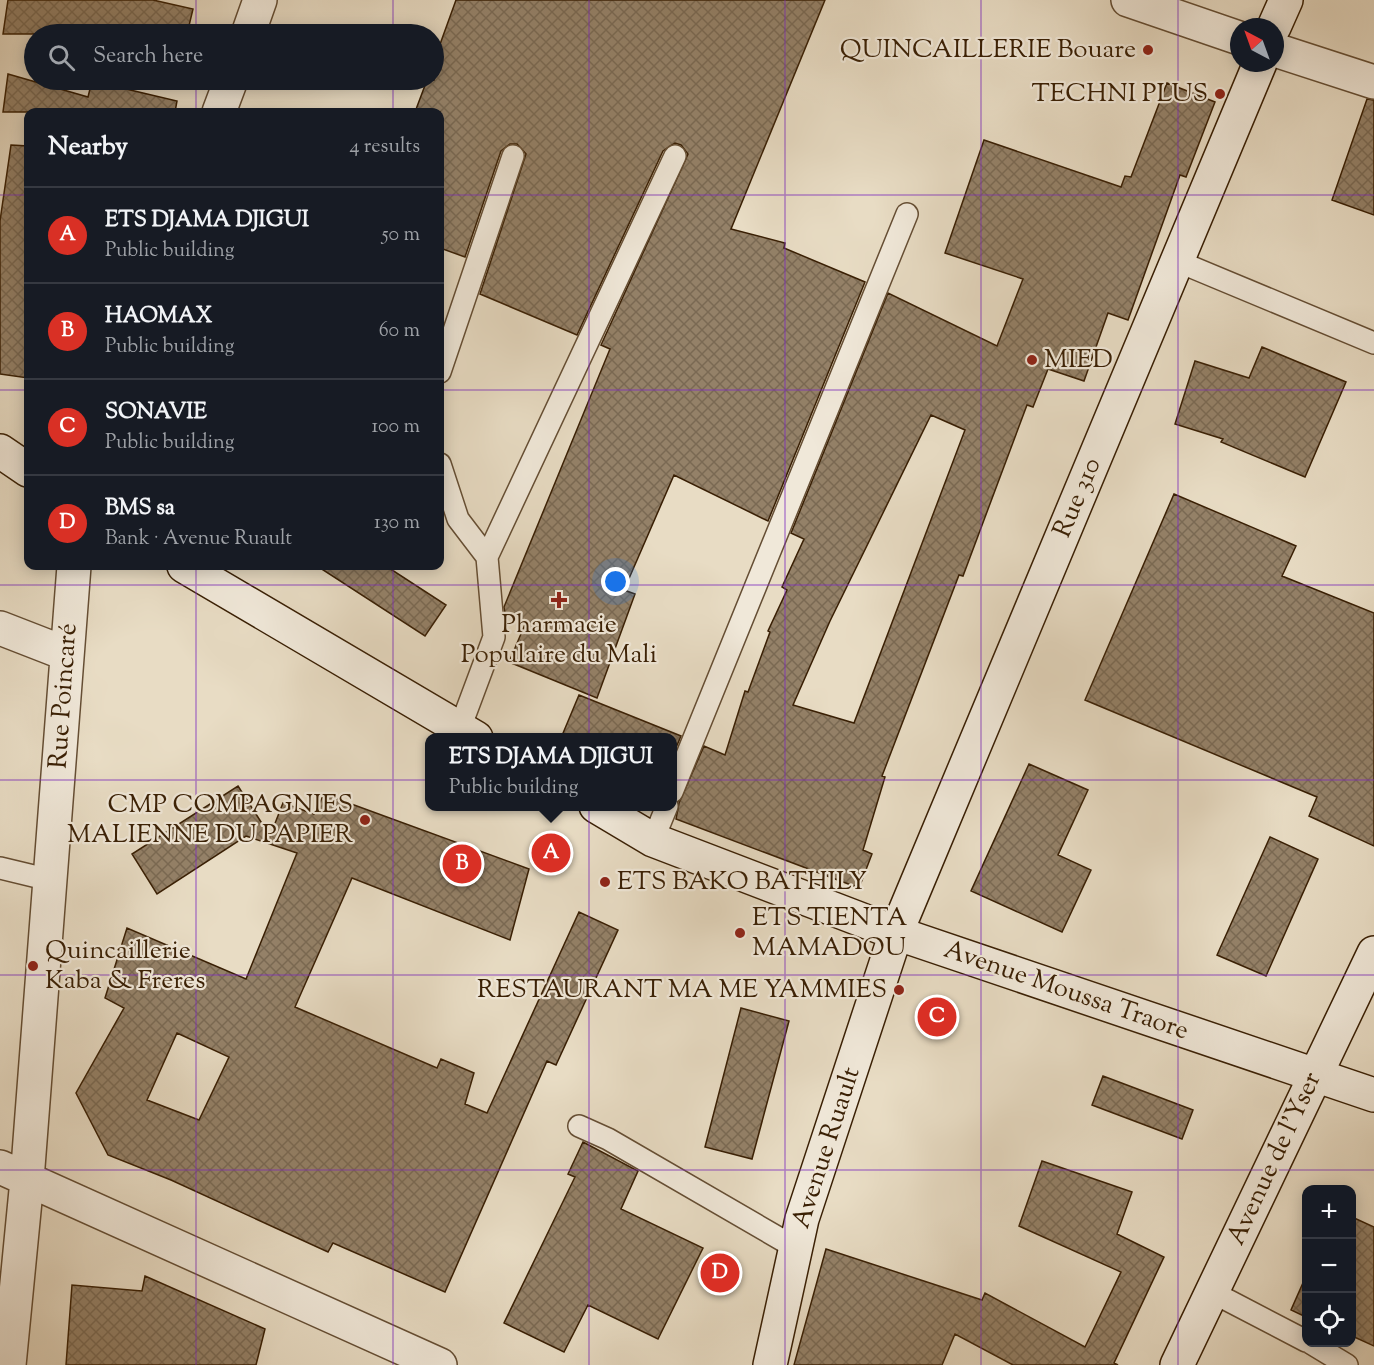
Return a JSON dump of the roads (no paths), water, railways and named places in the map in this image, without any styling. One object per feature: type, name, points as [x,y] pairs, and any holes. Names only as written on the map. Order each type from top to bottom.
[{"type":"street","points":[[252,24],[260,0]]},
{"type":"street","points":[[1128,0],[1230,35]]},
{"type":"street","points":[[1278,18],[1286,0]]},
{"type":"street","points":[[1284,53],[1374,82]]},
{"type":"street","name":"Rue 310","points":[[896,933],[1256,72]]},
{"type":"street","points":[[220,108],[227,90]]},
{"type":"street","points":[[0,451],[24,467]]},
{"type":"street","name":"Rue Poincaré","points":[[9,1365],[13,1173],[50,880],[74,570]]},
{"type":"street","points":[[190,570],[468,733]]},
{"type":"street","points":[[0,628],[67,654]]},
{"type":"street","name":"Avenue Moussa Traore","points":[[603,811],[653,840],[896,933],[1374,1095]]},
{"type":"street","name":"Avenue Ruault","points":[[770,1365],[802,1219],[896,933]]},
{"type":"street","name":"Avenue de l'Yser","points":[[1177,1365],[1374,953]]},
{"type":"street","points":[[13,1173],[440,1365]]},
{"type":"lane","points":[[444,360],[513,156]]},
{"type":"lane","points":[[468,733],[494,637],[487,557],[675,156]]},
{"type":"lane","points":[[677,780],[907,214]]},
{"type":"lane","points":[[1177,261],[1374,343]]},
{"type":"lane","points":[[444,476],[458,519],[487,557]]},
{"type":"lane","points":[[653,840],[665,811]]},
{"type":"lane","points":[[0,868],[50,880]]},
{"type":"lane","points":[[579,1126],[608,1139],[796,1248]]},
{"type":"lane","points":[[1212,1292],[1302,1339]]},
{"type":"lane","points":[[1316,1347],[1347,1365]]},
{"type":"place","name":"QUINCAILLERIE Bouare","points":[[1148,50]]},
{"type":"place","name":"TECHNI PLUS","points":[[1220,94]]},
{"type":"place","name":"MIED","points":[[1032,360]]},
{"type":"place","name":"Pharmacie Populaire du Mali","points":[[559,600]]},
{"type":"place","name":"CMP COMPAGNIES MALIENNE DU PAPIER","points":[[365,820]]},
{"type":"place","name":"ETS DJAMA DJIGUI","points":[[551,853]]},
{"type":"place","name":"HAOMAX","points":[[462,864]]},
{"type":"place","name":"ETS BAKO BATHILY","points":[[605,882]]},
{"type":"place","name":"ETS TIENTA MAMADOU","points":[[740,933]]},
{"type":"place","name":"Quincaillerie Kaba & Freres","points":[[33,966]]},
{"type":"place","name":"RESTAURANT MA ME YAMMIES","points":[[899,990]]},
{"type":"place","name":"SONAVIE","points":[[937,1017]]},
{"type":"place","name":"BMS sa","points":[[720,1273]]}]
